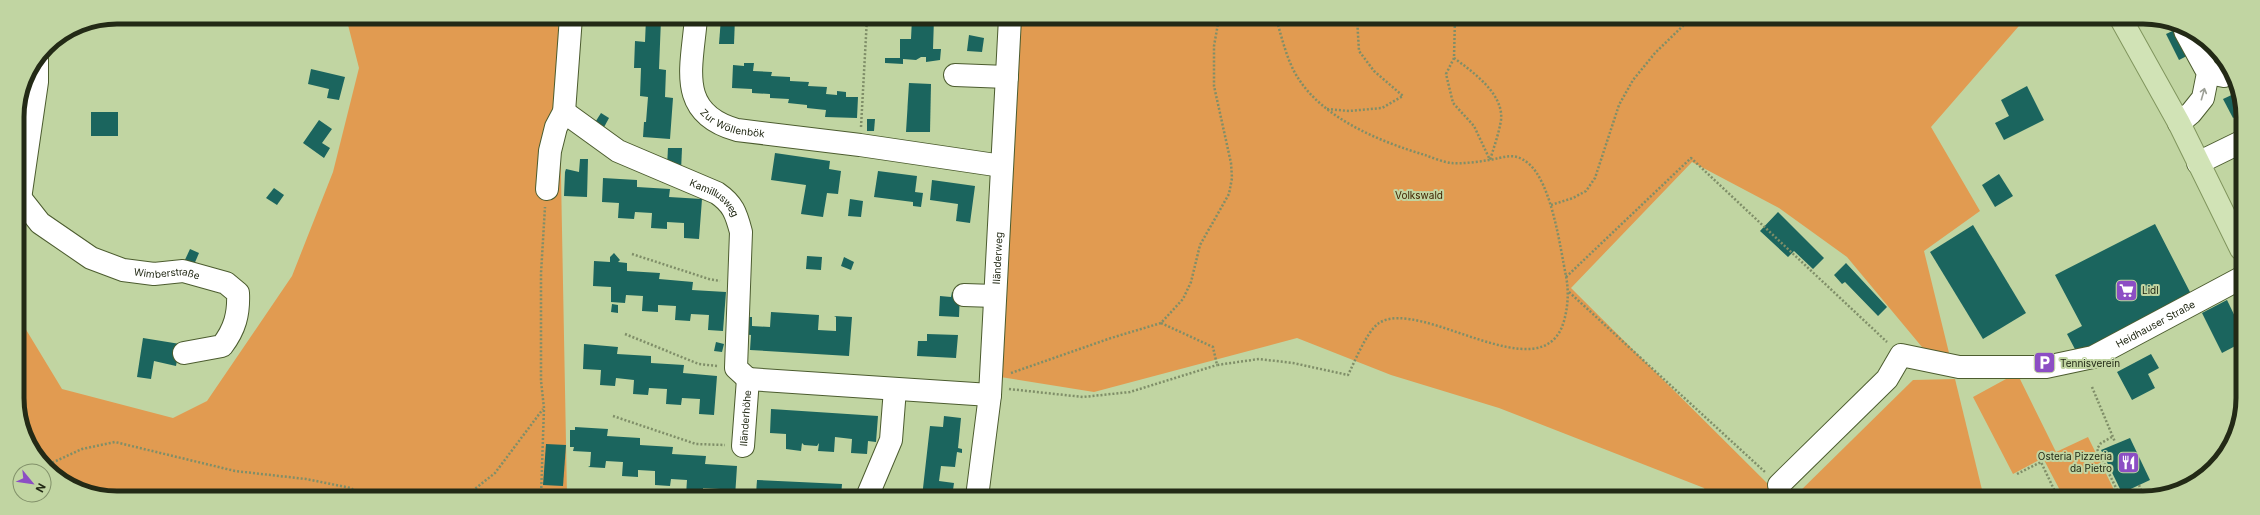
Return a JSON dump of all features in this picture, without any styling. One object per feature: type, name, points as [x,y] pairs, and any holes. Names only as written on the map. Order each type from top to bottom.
[{"type":"main road","points":[[2124,24],[2179,123],[2236,239]]},
{"type":"street","points":[[547,189],[550,151],[556,126],[564,112],[571,24]]},
{"type":"street","name":"Zur Wöllenbök","points":[[696,24],[691,82],[696,103],[707,116],[723,126],[737,130],[860,145],[1002,166]]},
{"type":"street","name":"Iländerweg","points":[[978,491],[990,388],[1010,24]]},
{"type":"street","points":[[2179,123],[2191,113],[2203,98],[2218,74],[2190,38]]},
{"type":"street","name":"Wimberstraße","points":[[24,165],[37,82],[37,71]]},
{"type":"street","points":[[955,75],[1007,77]]},
{"type":"street","name":"Kamillusweg","points":[[564,112],[618,151],[717,193],[729,201],[737,217],[741,232],[738,282],[742,374]]},
{"type":"street","points":[[2198,163],[2236,144]]},
{"type":"street","name":"Wimberstraße","points":[[24,203],[40,223],[91,258],[123,270],[154,274],[183,271],[226,283],[238,293],[239,310],[233,331],[222,346],[184,353]]},
{"type":"street","name":"Heidhauser Straße","points":[[1901,355],[1959,367],[2046,367],[2093,357],[2236,281]]},
{"type":"street","points":[[964,295],[995,296]]},
{"type":"street","points":[[1779,485],[1886,379],[1901,355]]},
{"type":"street","name":"Iländerhöhe","points":[[743,446],[742,374],[895,389],[990,388]]},
{"type":"street","points":[[870,491],[891,440],[895,389]]},
{"type":"path","points":[[860,145],[867,24]]},
{"type":"path","points":[[990,388],[1060,355],[1161,324],[1183,299],[1191,282],[1200,245],[1228,194],[1232,178],[1231,163],[1214,86],[1214,46],[1218,24]]},
{"type":"path","points":[[990,388],[1083,397],[1130,392],[1217,365],[1259,359],[1292,363],[1348,375],[1366,340],[1378,323],[1397,317],[1526,350],[1546,346],[1561,332],[1569,292],[1551,205],[1540,180],[1528,163],[1513,156],[1504,155],[1490,160],[1450,163],[1397,147],[1352,125],[1326,109],[1298,79],[1288,57],[1278,24]]},
{"type":"path","points":[[1326,109],[1349,111],[1382,108],[1403,96],[1374,71],[1359,51],[1357,24]]},
{"type":"path","points":[[1456,24],[1454,58],[1446,74],[1453,103],[1474,126],[1490,160]]},
{"type":"path","points":[[1551,205],[1573,198],[1586,191],[1595,178],[1619,106],[1634,80],[1655,53],[1685,24]]},
{"type":"path","points":[[1454,58],[1480,78],[1496,97],[1501,119],[1490,160]]},
{"type":"path","points":[[1566,277],[1691,158],[1901,355]]},
{"type":"path","points":[[541,491],[544,408],[540,381],[541,273],[547,189]]},
{"type":"path","points":[[632,254],[709,279],[738,282]]},
{"type":"path","points":[[1569,292],[1779,485]]},
{"type":"path","points":[[1161,324],[1212,347],[1217,365]]},
{"type":"path","points":[[625,334],[699,364],[742,374]]},
{"type":"path","points":[[2092,387],[2115,442]]},
{"type":"path","points":[[472,491],[495,473],[544,408]]},
{"type":"path","name":"Iländerhöhe","points":[[613,416],[696,444],[743,446]]},
{"type":"path","points":[[2112,437],[2101,444],[2097,449],[2118,491]]},
{"type":"path","points":[[52,463],[82,449],[115,442],[235,471],[306,479],[351,488],[354,491]]},
{"type":"path","points":[[2017,474],[2041,462],[2055,491]]},
{"type":"path","points":[[2139,485],[2141,491]]},
{"type":"green space","points":[[348,24],[558,24],[567,491],[117,491],[87,486],[61,472],[52,465],[37,444],[27,422],[24,404],[24,326],[62,389],[173,418],[207,401],[292,276],[333,172],[359,68]]},
{"type":"green space","name":"Volkswald","points":[[1012,24],[2021,24],[1931,127],[1980,211],[1924,251],[1950,357],[1922,347],[1847,257],[1779,208],[1692,162],[1571,288],[1775,491],[1705,491],[1704,488],[1499,408],[1391,375],[1297,338],[1094,392],[994,376]]},
{"type":"green space","points":[[28,89],[24,140],[24,111]]},
{"type":"green space","points":[[2017,373],[2056,452],[2088,437],[2115,491],[2060,491],[2043,458],[2013,474],[1973,397]]},
{"type":"green space","points":[[1955,379],[1982,491],[1800,491],[1913,380]]},
{"type":"building","points":[[646,24],[661,24],[659,69],[666,70],[665,97],[673,98],[670,139],[643,137],[648,97],[640,96],[641,68],[634,68],[635,41],[645,42]]},
{"type":"building","points":[[721,24],[735,24],[734,44],[719,44]]},
{"type":"building","points":[[912,24],[934,24],[933,49],[941,49],[940,60],[926,62],[926,57],[921,57],[916,60],[903,59],[903,64],[885,63],[885,58],[900,58],[900,39],[911,39]]},
{"type":"building","points":[[2175,30],[2204,47],[2179,60],[2166,34]]},
{"type":"building","points":[[969,35],[984,38],[982,52],[967,51]]},
{"type":"building","points":[[744,63],[754,63],[753,71],[772,72],[771,76],[790,77],[790,81],[809,82],[808,86],[827,87],[826,94],[837,95],[837,91],[846,92],[846,97],[858,97],[857,118],[825,117],[826,110],[807,108],[807,105],[788,103],[789,99],[770,98],[770,94],[752,93],[752,89],[732,88],[733,65],[744,66]]},
{"type":"building","points":[[311,69],[345,77],[339,100],[327,98],[329,89],[308,84]]},
{"type":"building","points":[[909,83],[931,84],[930,132],[906,132]]},
{"type":"building","points":[[2027,86],[2044,120],[2004,140],[1995,123],[2009,116],[2001,100]]},
{"type":"building","points":[[2233,94],[2236,116],[2233,118],[2223,99]]},
{"type":"building","points":[[91,112],[118,112],[118,136],[91,136]]},
{"type":"building","points":[[601,113],[609,118],[603,129],[594,124]]},
{"type":"building","points":[[867,119],[875,119],[874,131],[867,131]]},
{"type":"building","points":[[319,120],[332,129],[322,143],[330,148],[324,158],[303,143]]},
{"type":"building","points":[[668,148],[682,148],[681,171],[667,166]]},
{"type":"building","points":[[775,153],[830,161],[829,169],[841,171],[838,194],[827,193],[823,217],[801,214],[806,185],[771,180]]},
{"type":"building","points":[[580,159],[588,159],[587,197],[564,196],[566,169],[579,172]]},
{"type":"building","points":[[878,171],[917,176],[915,192],[923,193],[921,207],[913,206],[913,202],[874,197]]},
{"type":"building","points":[[1999,174],[2013,196],[1995,207],[1982,185]]},
{"type":"building","points":[[603,178],[637,180],[637,187],[670,189],[669,197],[702,199],[699,239],[684,238],[684,223],[667,222],[667,229],[651,228],[652,213],[635,212],[634,219],[618,218],[619,203],[602,202]]},
{"type":"building","points":[[932,180],[975,186],[970,223],[956,221],[958,204],[930,200]]},
{"type":"building","points":[[274,188],[284,195],[277,205],[266,198]]},
{"type":"building","points":[[850,199],[863,201],[861,217],[848,216]]},
{"type":"building","points":[[1778,212],[1824,258],[1813,269],[1794,251],[1788,257],[1760,231]]},
{"type":"building","name":"Lidl","points":[[2155,224],[2191,294],[2077,353],[2067,334],[2082,326],[2055,275]]},
{"type":"building","points":[[1973,225],[2026,313],[1983,339],[1930,252]]},
{"type":"building","points":[[190,249],[199,253],[193,267],[184,262]]},
{"type":"building","points":[[614,253],[620,260],[618,262],[627,263],[627,271],[660,273],[659,279],[693,282],[692,290],[726,292],[723,331],[708,330],[709,315],[691,314],[690,321],[675,320],[676,306],[658,305],[658,312],[642,311],[643,296],[626,295],[625,303],[611,302],[611,287],[593,286],[594,261],[610,262],[610,257]]},
{"type":"building","points":[[807,256],[822,257],[821,270],[806,269]]},
{"type":"building","points":[[844,257],[854,262],[851,270],[841,266]]},
{"type":"building","points":[[1846,263],[1887,307],[1878,316],[1845,282],[1842,284],[1834,275]]},
{"type":"building","points":[[952,292],[960,293],[959,317],[939,316],[940,296],[951,297]]},
{"type":"building","points":[[2227,300],[2236,319],[2236,346],[2222,353],[2202,313]]},
{"type":"building","points":[[612,304],[618,305],[618,313],[611,312]]},
{"type":"building","points":[[771,312],[819,315],[818,330],[836,331],[836,317],[834,316],[852,317],[849,356],[750,350],[751,335],[742,334],[743,317],[752,317],[752,326],[770,327]]},
{"type":"building","points":[[927,334],[958,335],[956,358],[917,356],[918,341],[927,341]]},
{"type":"building","points":[[143,338],[180,344],[176,366],[154,361],[151,379],[137,377]]},
{"type":"building","points":[[716,342],[724,344],[722,352],[714,351]]},
{"type":"building","points":[[584,344],[618,347],[617,354],[651,356],[651,363],[684,365],[683,373],[717,376],[714,415],[699,414],[700,399],[682,398],[681,405],[666,404],[667,389],[649,388],[648,395],[633,394],[634,380],[616,378],[615,386],[600,385],[601,370],[583,369]]},
{"type":"building","points":[[2151,354],[2159,368],[2148,374],[2155,388],[2132,400],[2117,372]]},
{"type":"building","points":[[771,409],[878,416],[876,442],[868,441],[867,454],[851,453],[852,439],[835,437],[834,452],[818,451],[819,443],[817,446],[804,445],[802,443],[801,451],[786,449],[786,434],[770,433]]},
{"type":"building","points":[[944,416],[961,418],[958,448],[962,449],[962,453],[957,452],[955,467],[941,466],[939,481],[954,483],[953,491],[923,491],[930,426],[943,427]]},
{"type":"building","points":[[575,427],[608,429],[607,436],[640,438],[640,445],[673,447],[672,454],[706,456],[705,464],[737,466],[735,491],[720,491],[720,489],[703,488],[703,491],[686,491],[687,480],[671,479],[670,486],[655,485],[655,471],[638,470],[638,477],[622,476],[623,462],[606,461],[605,468],[588,467],[590,466],[591,452],[573,451],[574,447],[570,447],[570,430],[575,430]]},
{"type":"building","points":[[2130,438],[2150,480],[2126,491],[2121,491],[2101,450]]},
{"type":"building","points":[[546,444],[566,445],[563,486],[543,485]]},
{"type":"building","points":[[757,480],[842,484],[841,491],[756,491]]},
{"type":"place","name":"Lidl","points":[[2126,290]]},
{"type":"place","name":"Tennisverein","points":[[2045,363]]},
{"type":"place","name":"Osteria Pizzeria da Pietro","points":[[2128,462]]}]
